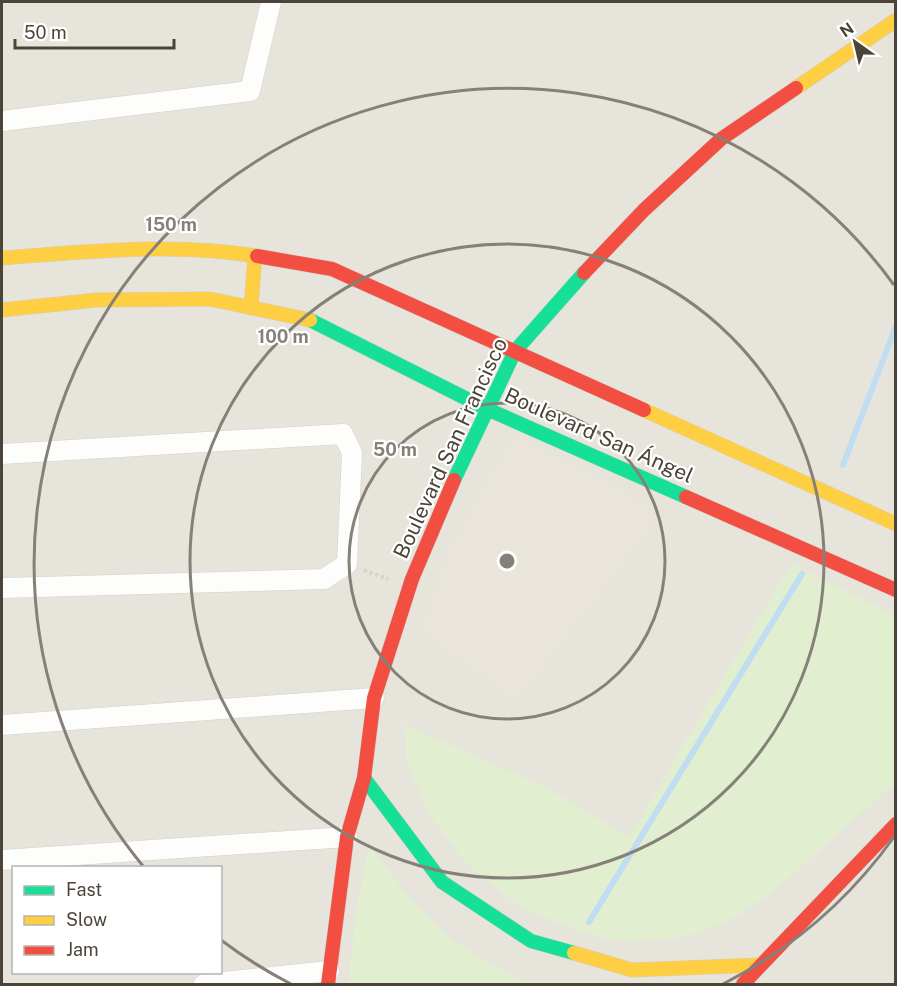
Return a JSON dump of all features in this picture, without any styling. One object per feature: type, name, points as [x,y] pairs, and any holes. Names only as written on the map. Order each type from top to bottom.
[{"type":"street","points":[[2,122],[250,91],[271,2]]},
{"type":"street","name":"Boulevard San Francisco","points":[[329,978],[346,837],[364,778],[374,698],[433,525],[515,351],[578,279],[644,210],[721,140],[896,20]]},
{"type":"street","name":"Boulevard San Ángel","points":[[2,258],[124,249],[255,256],[332,269],[896,524]]},
{"type":"street","points":[[251,308],[255,256]]},
{"type":"street","name":"Boulevard San Ángel","points":[[2,310],[108,300],[210,299],[310,320],[488,409],[896,590]]},
{"type":"street","points":[[2,454],[343,434],[352,453],[347,564],[324,579],[2,588]]},
{"type":"street","points":[[2,724],[374,698]]},
{"type":"street","points":[[364,778],[442,882],[531,941],[632,970],[760,965]]},
{"type":"street","points":[[743,984],[896,824]]},
{"type":"street","points":[[2,860],[346,837]]},
{"type":"street","points":[[204,984],[329,978]]},
{"type":"path","points":[[347,564],[410,587]]},
{"type":"shaded area","points":[[2,2],[895,2],[895,984],[2,984]]},
{"type":"shaded area","points":[[515,436],[660,513],[517,699],[423,631],[451,548]]},
{"type":"green space","points":[[791,564],[895,616],[895,783],[774,891],[730,920],[689,936],[636,942],[603,939],[524,910],[466,863],[430,816],[407,762],[404,724],[543,786],[629,837]]},
{"type":"green space","points":[[369,844],[408,896],[453,941],[519,980],[534,984],[348,984],[356,912]]},
{"type":"waterway","points":[[843,465],[896,326]]},
{"type":"waterway","points":[[589,922],[802,574]]},
{"type":"traffic: fast","points":[[454,480],[515,351],[584,273]]},
{"type":"traffic: fast","points":[[310,320],[487,409],[686,497]]},
{"type":"traffic: fast","points":[[364,778],[442,882],[531,941],[574,953]]},
{"type":"traffic: slow","points":[[796,88],[896,20]]},
{"type":"traffic: slow","points":[[2,258],[162,249],[257,256]]},
{"type":"traffic: slow","points":[[251,308],[255,256]]},
{"type":"traffic: slow","points":[[2,310],[96,300],[210,299],[310,320]]},
{"type":"traffic: slow","points":[[644,410],[896,524]]},
{"type":"traffic: slow","points":[[574,953],[632,970],[760,965]]},
{"type":"traffic: jam","points":[[584,273],[644,210],[721,139],[796,88]]},
{"type":"traffic: jam","points":[[257,256],[332,269],[644,410]]},
{"type":"traffic: jam","points":[[328,984],[347,837],[364,778],[374,698],[412,579],[454,480]]},
{"type":"traffic: jam","points":[[686,497],[896,590]]},
{"type":"traffic: jam","points":[[743,984],[896,824]]}]
